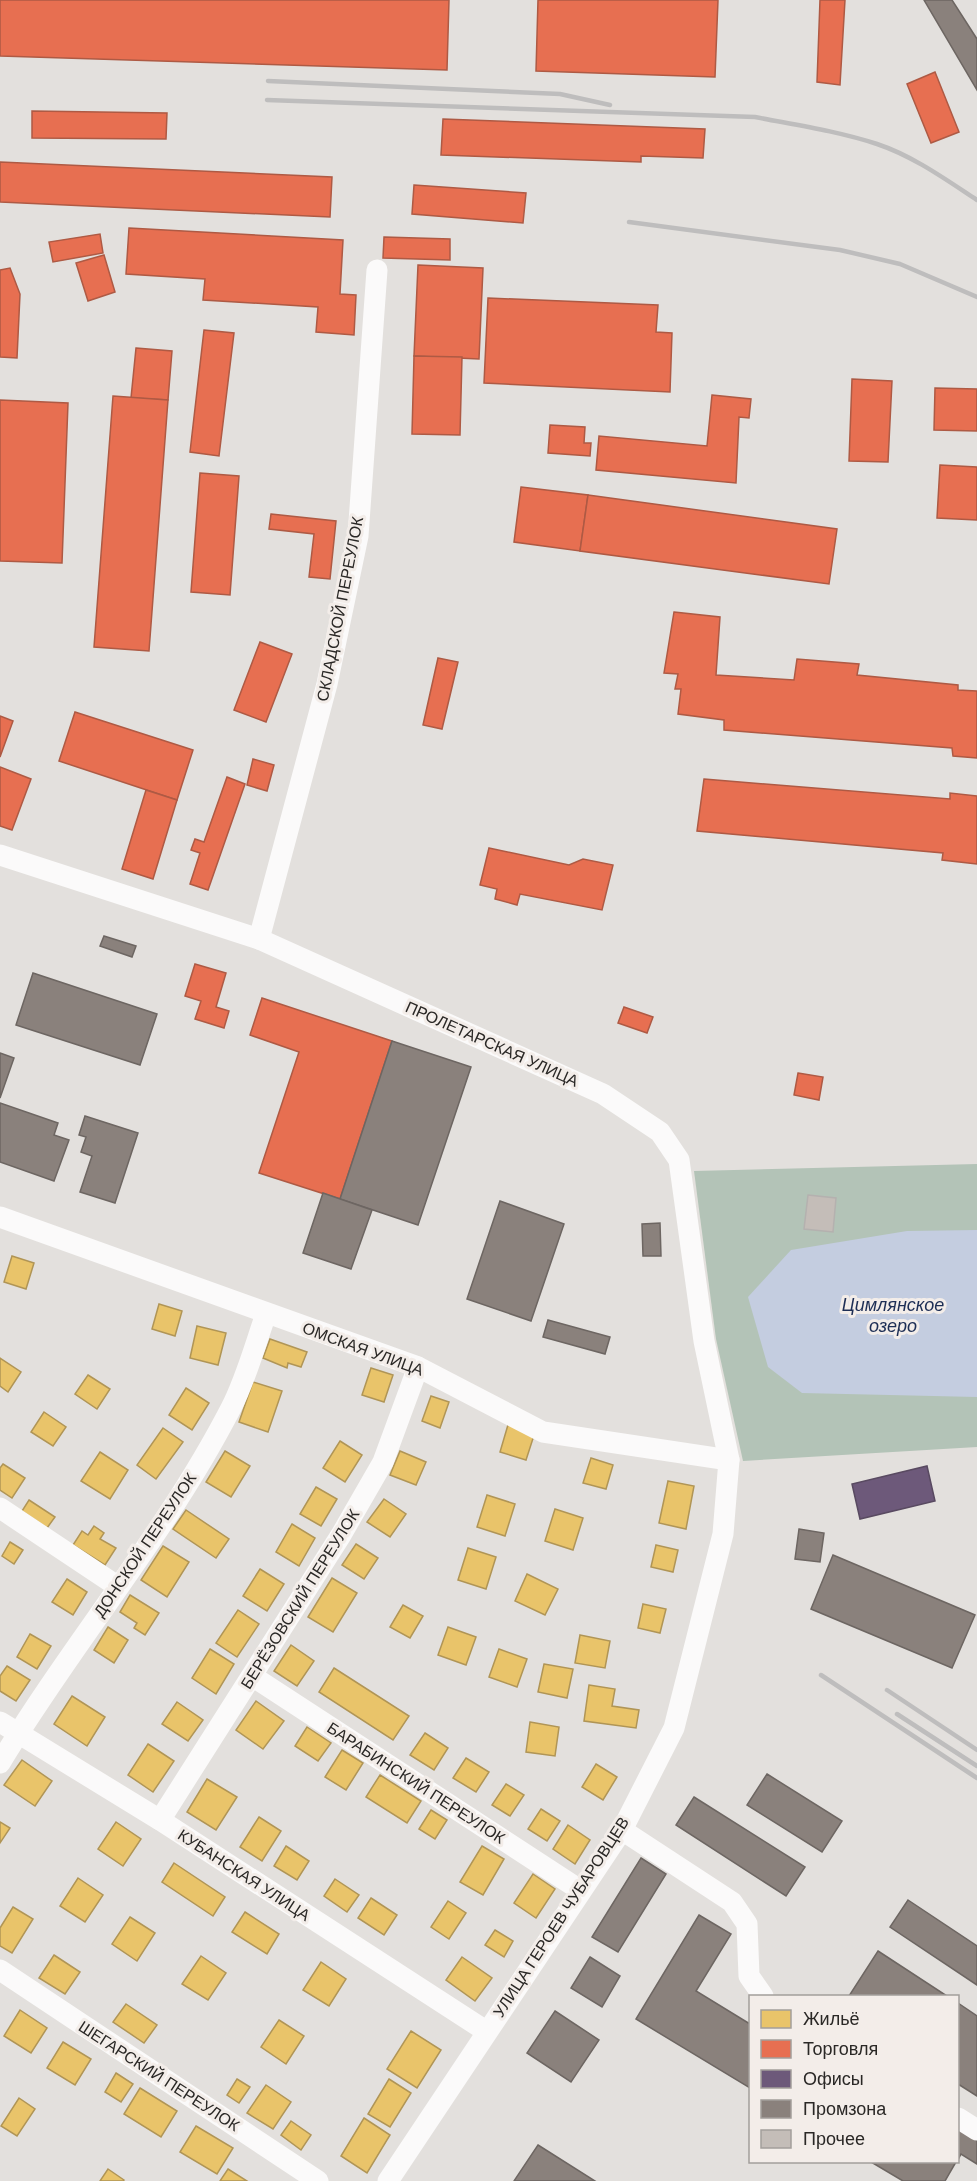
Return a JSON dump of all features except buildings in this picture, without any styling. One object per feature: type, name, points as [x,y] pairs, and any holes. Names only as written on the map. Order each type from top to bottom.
[{"type":"street","name":"СКЛАДСКОЙ ПЕРЕУЛОК","points":[[259,939],[327,684],[358,536],[377,270]]},
{"type":"street","name":"ПРОЛЕТАРСКАЯ УЛИЦА","points":[[0,855],[259,939],[603,1094],[660,1132],[679,1160],[704,1341],[729,1460]]},
{"type":"street","name":"ОМСКАЯ УЛИЦА","points":[[0,1217],[418,1367],[543,1432],[729,1460]]},
{"type":"street","name":"ДОНСКОЙ ПЕРЕУЛОК","points":[[0,1763],[117,1586],[179,1499],[232,1406],[266,1314]]},
{"type":"street","name":"БЕРЁЗОВСКИЙ ПЕРЕУЛОК","points":[[160,1820],[342,1535],[383,1462],[418,1367]]},
{"type":"street","name":"УЛИЦА ГЕРОЕВ ЧУБАРОВЦЕВ","points":[[388,2181],[622,1830],[674,1728],[723,1534],[729,1460]]},
{"type":"street","points":[[0,1508],[117,1586]]},
{"type":"street","name":"БАРАБИНСКИЙ ПЕРЕУЛОК","points":[[252,1677],[580,1890]]},
{"type":"street","name":"КУБАНСКАЯ УЛИЦА","points":[[0,1722],[160,1820],[486,2031]]},
{"type":"street","points":[[622,1830],[732,1902],[747,1924],[749,1976],[762,1995]]},
{"type":"street","name":"ШЕГАРСКИЙ ПЕРЕУЛОК","points":[[0,1971],[318,2181]]},
{"type":"street","points":[[959,2119],[977,2130]]},
{"type":"green space","points":[[977,1164],[977,1447],[743,1461],[716,1339],[694,1171]]},
{"type":"water","name":"Цимлянское озеро","points":[[977,1230],[977,1397],[802,1393],[768,1367],[748,1297],[791,1250],[907,1231]]},
{"type":"railway","points":[[268,81],[560,94],[610,105]]},
{"type":"railway","points":[[267,100],[755,117],[832,132],[877,144],[916,161],[977,200]]},
{"type":"railway","points":[[629,222],[840,250],[900,264],[977,297]]},
{"type":"railway","points":[[821,1675],[977,1778]]},
{"type":"railway","points":[[887,1690],[977,1750]]},
{"type":"railway","points":[[897,1714],[977,1766]]}]
